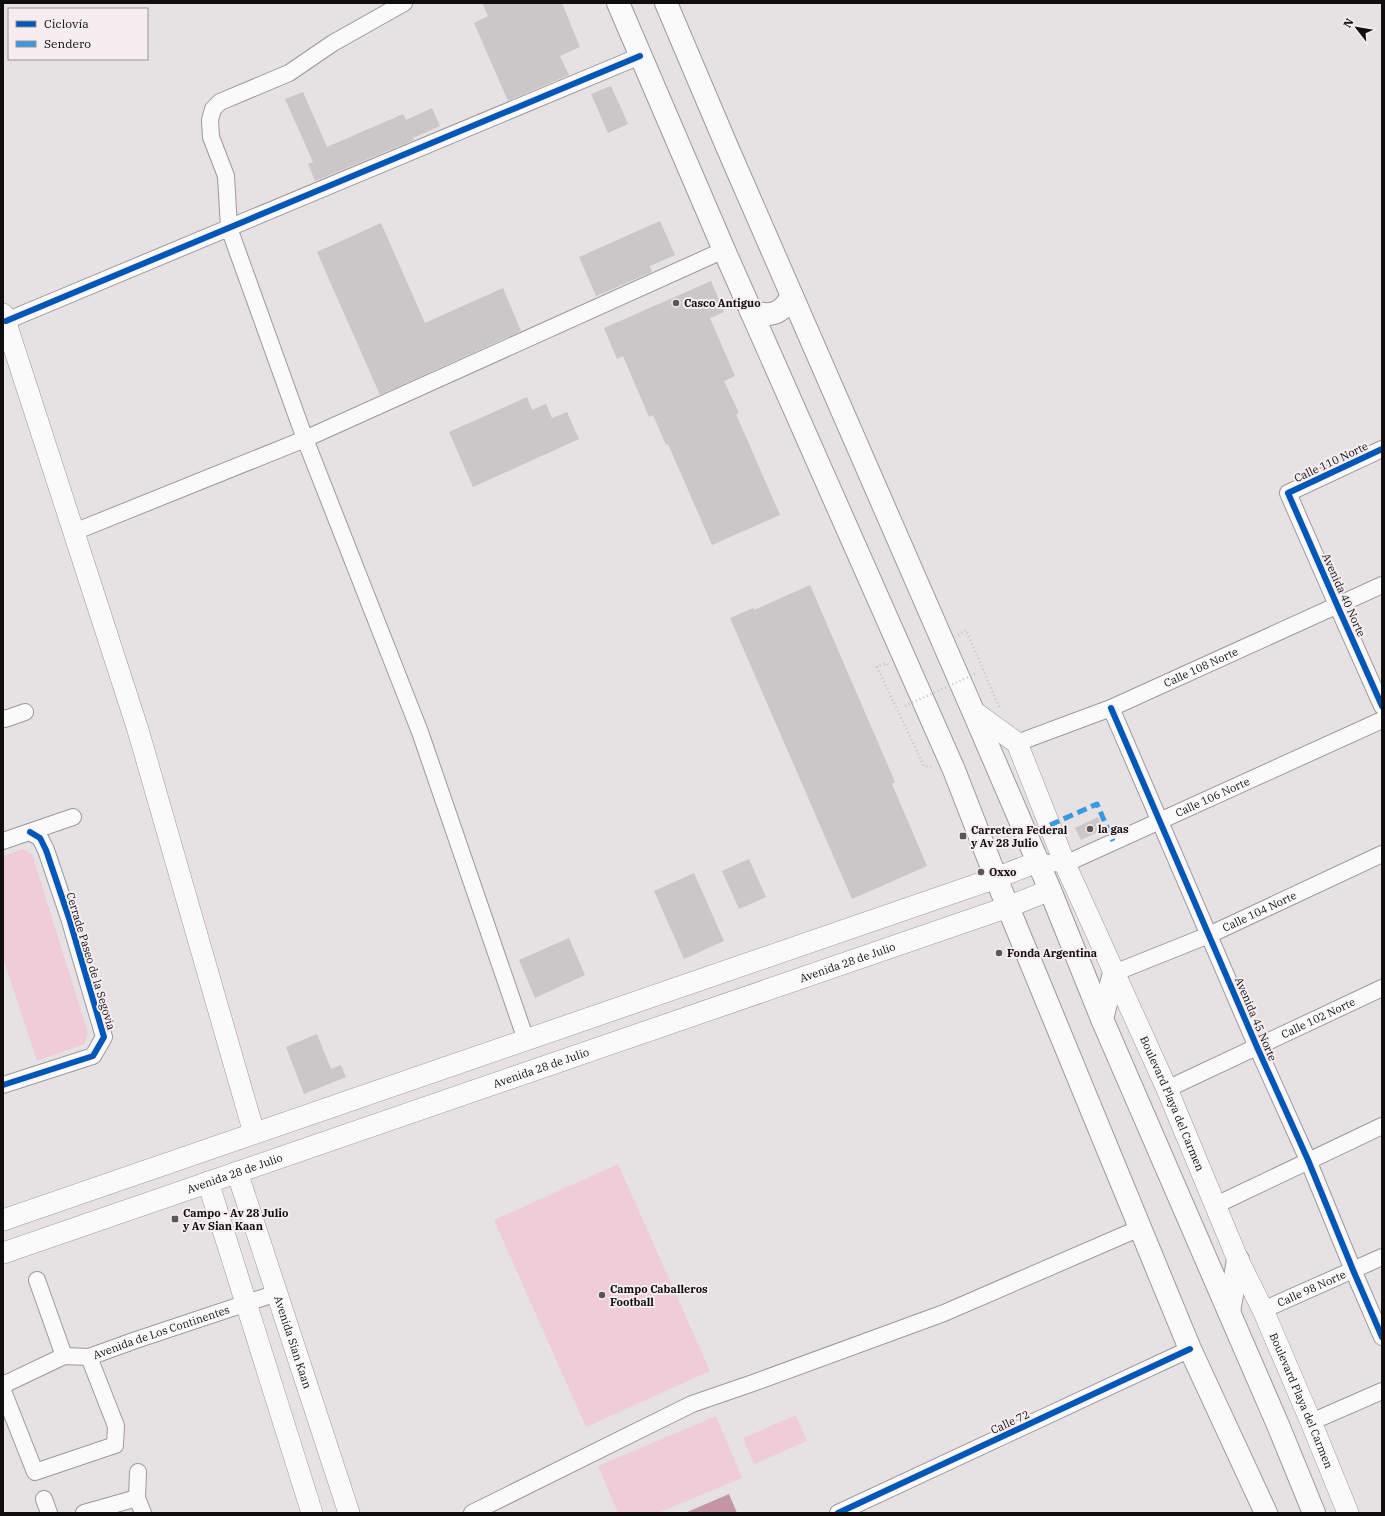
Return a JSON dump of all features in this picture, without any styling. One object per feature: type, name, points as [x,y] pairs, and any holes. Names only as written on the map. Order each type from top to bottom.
[{"type":"highway","points":[[618,3],[724,250],[954,770],[996,878],[1190,1349],[1266,1513]]},
{"type":"highway","points":[[666,3],[1050,890],[1102,1019],[1230,1312],[1314,1513]]},
{"type":"highway","points":[[751,311],[760,314],[770,314],[779,311],[787,305],[792,296]]},
{"type":"highway","points":[[1102,1019],[1114,973]]},
{"type":"highway","points":[[1230,1312],[1238,1260]]},
{"type":"main road","points":[[5,317],[138,730],[254,1133]]},
{"type":"main road","name":"Boulevard Playa del Carmen","points":[[973,711],[1017,743],[1065,864],[1167,1089],[1238,1260],[1262,1310],[1311,1422],[1348,1513]]},
{"type":"main road","name":"Calle 106 Norte","points":[[996,878],[1037,862]]},
{"type":"main road","points":[[3,1220],[996,878]]},
{"type":"main road","name":"Avenida 28 de Julio","points":[[4,1253],[1008,907],[1050,890]]},
{"type":"main road","points":[[417,1077],[423,1080],[431,1089],[428,1106]]},
{"type":"main road","name":"Avenida Sian Kaan","points":[[237,1172],[349,1513]]},
{"type":"main road","points":[[208,1182],[312,1513]]},
{"type":"street","points":[[404,3],[332,42],[289,73],[220,102],[213,109],[210,120],[211,137],[226,176],[229,228],[305,439],[420,732],[526,1040]]},
{"type":"street","points":[[5,317],[229,228],[640,56]]},
{"type":"street","points":[[74,532],[305,439],[724,250]]},
{"type":"street","name":"Calle 110 Norte","points":[[1288,493],[1382,449]]},
{"type":"street","name":"Avenida 40 Norte","points":[[1288,493],[1382,706]]},
{"type":"street","name":"Calle 108 Norte","points":[[1017,743],[1111,708],[1382,585]]},
{"type":"street","name":"Avenida 45 Norte","points":[[1111,708],[1257,1047],[1308,1160],[1382,1337]]},
{"type":"street","points":[[3,718],[5,719],[25,712]]},
{"type":"street","name":"Calle 106 Norte","points":[[1037,862],[1065,864],[1382,720]]},
{"type":"street","points":[[3,841],[73,816]]},
{"type":"street","name":"Cerrade Paseo de la Segovia","points":[[3,1085],[93,1056],[104,1037],[46,850],[40,838],[30,832]]},
{"type":"street","name":"Calle 104 Norte","points":[[1114,973],[1209,935],[1382,854]]},
{"type":"street","points":[[1050,890],[1065,864]]},
{"type":"street","name":"Calle 102 Norte","points":[[1167,1089],[1382,988]]},
{"type":"street","points":[[1216,1205],[1382,1126]]},
{"type":"street","points":[[472,1513],[692,1404],[753,1384],[944,1313],[1140,1228]]},
{"type":"street","name":"Calle 98 Norte","points":[[1262,1310],[1382,1257]]},
{"type":"street","points":[[37,1280],[64,1356]]},
{"type":"street","name":"Avenida de Los Continentes","points":[[3,1385],[64,1356],[89,1357],[277,1293]]},
{"type":"street","name":"Calle 72","points":[[838,1513],[1190,1349]]},
{"type":"street","points":[[3,1391],[35,1472],[115,1445],[116,1426],[89,1357]]},
{"type":"street","points":[[1311,1422],[1382,1391]]},
{"type":"street","points":[[84,1513],[140,1506],[138,1472]]},
{"type":"path","points":[[961,641],[958,634],[966,630],[1001,711],[1001,730]]},
{"type":"path","points":[[889,670],[886,663],[877,667],[924,766],[954,770]]},
{"type":"path","points":[[906,706],[974,674],[972,667]]},
{"type":"shaded area","points":[[23,849],[32,854],[88,1033],[84,1044],[37,1061],[3,958],[3,856]]},
{"type":"shaded area","name":"Campo Caballeros Football","points":[[618,1164],[710,1371],[586,1427],[494,1220]]},
{"type":"shaded area","points":[[796,1415],[807,1441],[754,1464],[743,1438]]},
{"type":"shaded area","points":[[716,1416],[742,1478],[658,1513],[618,1513],[598,1466]]},
{"type":"shaded area","points":[[729,1494],[737,1513],[685,1513]]},
{"type":"building","points":[[482,3],[562,3],[580,47],[560,56],[569,75],[508,101],[474,23],[488,16]]},
{"type":"building","points":[[611,86],[628,124],[608,133],[591,94]]},
{"type":"building","points":[[303,92],[327,147],[403,114],[406,120],[432,108],[440,126],[413,138],[414,140],[315,181],[308,164],[313,162],[285,99]]},
{"type":"building","points":[[660,221],[675,255],[650,266],[652,272],[596,296],[579,257]]},
{"type":"building","points":[[381,223],[425,323],[503,288],[521,331],[380,395],[317,252]]},
{"type":"building","points":[[711,281],[724,312],[710,318],[735,376],[724,381],[739,413],[736,414],[780,515],[712,545],[668,444],[666,445],[653,415],[649,417],[623,356],[617,359],[604,328]]},
{"type":"building","points":[[527,397],[532,410],[546,404],[552,418],[567,412],[579,439],[473,487],[449,432]]},
{"type":"building","points":[[810,585],[895,782],[892,784],[927,866],[852,899],[730,618],[753,608],[754,610]]},
{"type":"building","name":"la gas","points":[[1098,817],[1104,829],[1081,840],[1075,828]]},
{"type":"building","points":[[749,859],[766,897],[739,909],[722,871]]},
{"type":"building","points":[[694,873],[724,941],[684,959],[654,891]]},
{"type":"building","points":[[569,938],[585,975],[535,998],[519,960]]},
{"type":"building","points":[[317,1034],[331,1069],[341,1065],[346,1077],[304,1094],[286,1047]]},
{"type":"marked path","points":[[1050,825],[1097,804],[1113,841]]},
{"type":"cycle path","points":[[6,321],[640,56]]},
{"type":"cycle path","points":[[1382,449],[1288,493],[1382,706]]},
{"type":"cycle path","points":[[1111,708],[1257,1047],[1308,1160],[1382,1337]]},
{"type":"cycle path","points":[[3,1085],[93,1056],[104,1037],[69,918],[46,850],[40,838],[30,832]]},
{"type":"cycle path","points":[[838,1513],[1190,1349]]},
{"type":"place","name":"Casco Antiguo","points":[[676,303]]},
{"type":"place","name":"la gas","points":[[1090,829]]},
{"type":"place","name":"Carretera Federal y Av 28 Julio","points":[[963,836]]},
{"type":"place","name":"Oxxo","points":[[981,872]]},
{"type":"place","name":"Fonda Argentina","points":[[999,953]]},
{"type":"place","name":"Campo - Av 28 Julio y Av Sian Kaan","points":[[175,1219]]},
{"type":"place","name":"Campo Caballeros Football","points":[[602,1295]]}]
